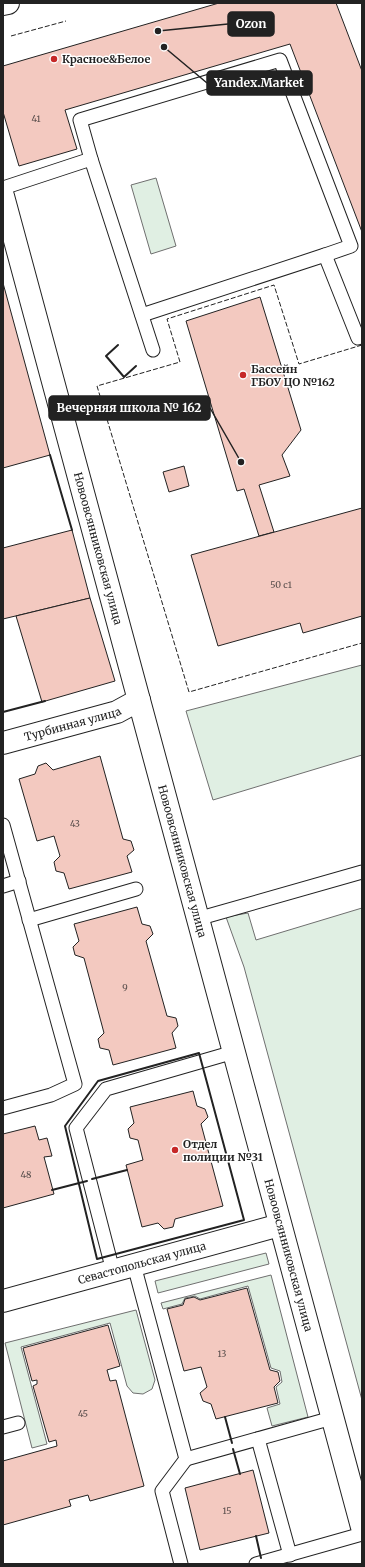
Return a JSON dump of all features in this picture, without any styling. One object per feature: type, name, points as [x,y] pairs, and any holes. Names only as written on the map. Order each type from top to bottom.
[{"type":"street","points":[[3,4],[8,3]]},
{"type":"street","name":"Новоовсянниковская улица","points":[[3,196],[362,1527]]},
{"type":"street","name":"Турбинная улица","points":[[3,743],[118,712],[139,700]]},
{"type":"street","name":"Севастопольская улица","points":[[3,1301],[280,1225]]},
{"type":"lane","points":[[142,315],[351,246],[280,60],[80,120],[91,159],[153,350]]},
{"type":"lane","points":[[3,188],[91,159]]},
{"type":"lane","points":[[325,255],[358,338]]},
{"type":"lane","points":[[3,825],[75,1084],[51,1095],[3,1108]]},
{"type":"lane","points":[[198,918],[362,872]]},
{"type":"lane","points":[[3,886],[19,881]]},
{"type":"lane","points":[[29,920],[136,889]]},
{"type":"lane","points":[[113,1271],[76,1128],[106,1089],[234,1052]]},
{"type":"lane","points":[[134,1265],[186,1459]]},
{"type":"lane","points":[[181,1564],[162,1491],[186,1459],[332,1418]]},
{"type":"lane","points":[[3,1427],[18,1423]]},
{"type":"lane","points":[[258,1438],[290,1555]]},
{"type":"lane","points":[[256,1564],[362,1534]]},
{"type":"green space","points":[[156,178],[176,246],[151,254],[131,185]]},
{"type":"green space","points":[[362,665],[362,755],[213,800],[186,711]]},
{"type":"green space","points":[[362,908],[362,1400],[244,967],[226,917],[248,913],[256,940]]},
{"type":"green space","points":[[266,1253],[269,1264],[158,1293],[155,1281]]},
{"type":"green space","points":[[271,1275],[308,1417],[272,1426],[267,1408],[280,1404],[276,1387],[282,1382],[280,1371],[271,1368],[248,1286],[200,1299],[195,1296],[185,1298],[182,1304],[163,1309],[161,1303]]},
{"type":"green space","points":[[136,1310],[155,1380],[152,1389],[143,1394],[133,1393],[127,1386],[110,1323],[21,1347],[47,1444],[32,1448],[5,1343]]},
{"type":"building","points":[[219,3],[336,3],[362,71],[362,232],[290,44],[65,110],[77,149],[19,166],[3,112],[3,66]]},
{"type":"building","points":[[3,283],[50,455],[3,468]]},
{"type":"building","name":"Бассейн ГБОУ ЦО №162","points":[[260,297],[301,430],[282,455],[290,476],[259,485],[274,532],[259,536],[244,489],[237,491],[186,321]]},
{"type":"building","points":[[184,466],[189,486],[169,492],[163,472]]},
{"type":"building","points":[[362,508],[362,616],[303,633],[300,623],[218,646],[191,555]]},
{"type":"building","points":[[72,530],[90,598],[3,619],[3,548]]},
{"type":"building","points":[[90,598],[115,681],[42,702],[16,616]]},
{"type":"building","points":[[100,756],[123,839],[131,841],[134,850],[127,856],[132,872],[69,889],[64,873],[56,871],[54,862],[60,856],[54,836],[37,841],[19,779],[35,774],[38,766],[46,763],[53,770]]},
{"type":"building","points":[[137,907],[142,924],[150,926],[153,934],[146,941],[167,1016],[176,1018],[178,1026],[172,1033],[176,1048],[113,1065],[109,1050],[100,1048],[98,1039],[104,1033],[84,958],[75,955],[73,947],[79,941],[74,924]]},
{"type":"building","name":"Отдел полиции №31","points":[[193,1091],[197,1106],[205,1109],[208,1117],[201,1124],[223,1206],[175,1219],[173,1227],[164,1229],[158,1223],[142,1227],[126,1165],[143,1160],[138,1140],[130,1138],[128,1129],[134,1123],[130,1107]]},
{"type":"building","points":[[35,1126],[39,1140],[47,1138],[52,1156],[44,1157],[54,1194],[3,1208],[3,1134]]},
{"type":"building","points":[[247,1288],[270,1370],[278,1372],[280,1381],[274,1387],[278,1403],[216,1419],[211,1404],[203,1401],[200,1393],[207,1387],[201,1367],[184,1371],[167,1309],[183,1305],[185,1299],[194,1297],[200,1300]]},
{"type":"building","points":[[108,1325],[120,1366],[107,1370],[110,1381],[116,1380],[144,1486],[90,1501],[88,1495],[69,1500],[71,1506],[3,1525],[3,1461],[57,1446],[56,1440],[49,1442],[33,1386],[37,1384],[37,1380],[32,1381],[23,1348]]},
{"type":"building","points":[[253,1470],[269,1533],[200,1550],[185,1488]]},
{"type":"fence","points":[[11,36],[66,21]]},
{"type":"fence","points":[[362,345],[299,364],[274,285],[167,319],[180,362],[97,386],[189,692],[362,643]]},
{"type":"wall","points":[[118,345],[106,356],[124,377],[136,366]]},
{"type":"wall","points":[[50,455],[72,530]]},
{"type":"wall","points":[[3,712],[45,701]]},
{"type":"wall","points":[[199,1053],[244,1220],[97,1259],[65,1126],[98,1081],[199,1053]]},
{"type":"wall","points":[[92,1179],[127,1170]]},
{"type":"wall","points":[[52,1190],[87,1181]]},
{"type":"wall","points":[[225,1417],[232,1443]]},
{"type":"wall","points":[[233,1449],[240,1474]]},
{"type":"wall","points":[[256,1536],[261,1558]]},
{"type":"place","name":"Ozon","points":[[158,31]]},
{"type":"place","name":"Yandex.Market","points":[[164,47]]},
{"type":"place","name":"Красное&Белое","points":[[54,59]]},
{"type":"place","name":"Бассейн ГБОУ ЦО №162","points":[[243,375]]},
{"type":"place","name":"Вечерняя школа № 162","points":[[241,462]]},
{"type":"place","name":"Отдел полиции №31","points":[[175,1150]]}]
